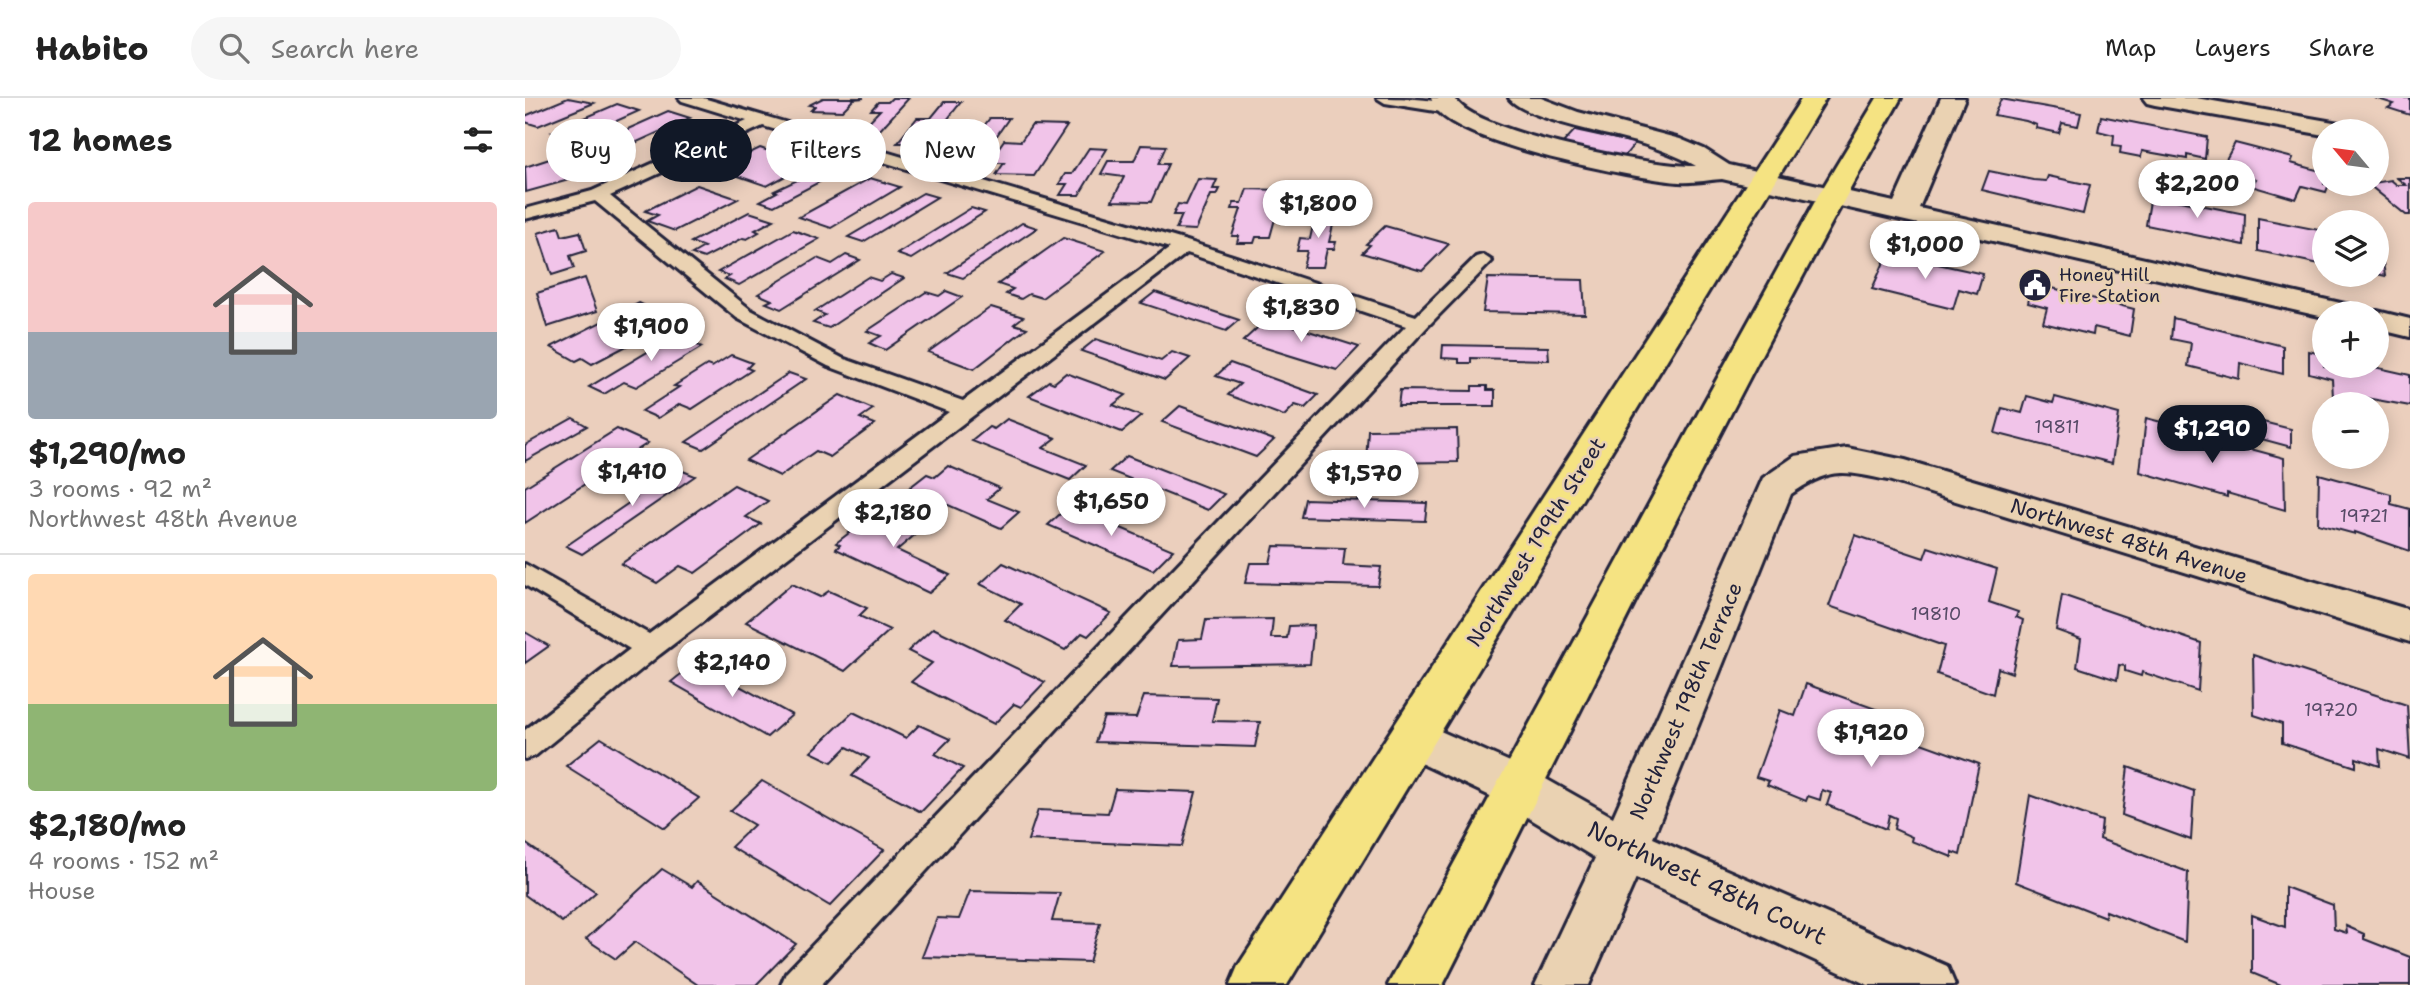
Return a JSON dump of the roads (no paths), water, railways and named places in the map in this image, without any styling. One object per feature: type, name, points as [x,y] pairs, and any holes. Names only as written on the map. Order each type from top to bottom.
[{"type":"main road","name":"Northwest 199th Street","points":[[1257,985],[1814,98]]},
{"type":"main road","points":[[1415,985],[1832,196],[1889,98]]},
{"type":"street","points":[[1903,212],[1953,98]]},
{"type":"street","points":[[2155,98],[2312,125]]},
{"type":"street","points":[[1446,103],[1476,125],[1636,169],[1682,174],[1722,172],[1763,180],[2312,305]]},
{"type":"street","points":[[1500,133],[1532,104],[1658,141],[1701,157],[1722,172]]},
{"type":"street","points":[[2389,323],[2410,328]]},
{"type":"street","name":"Northwest 48th Avenue","points":[[1847,460],[1892,469],[2410,626]]},
{"type":"street","name":"Northwest 198th Terrace","points":[[1562,985],[1624,849],[1776,487],[1808,465],[1847,460]]},
{"type":"street","name":"Northwest 48th Court","points":[[1413,739],[1520,788],[1624,849],[1929,985]]},
{"type":"lane","points":[[687,98],[1184,246],[1419,324]]},
{"type":"lane","points":[[1385,98],[1446,103]]},
{"type":"lane","points":[[525,214],[598,195],[760,121]]},
{"type":"lane","points":[[598,195],[744,314],[835,362],[966,410]]},
{"type":"lane","points":[[525,747],[650,648],[1184,246]]},
{"type":"lane","points":[[798,985],[1419,324],[1483,261]]},
{"type":"lane","points":[[525,573],[650,648]]},
{"type":"place","name":"Honey Hill Fire Station","points":[[2035,285]]}]
